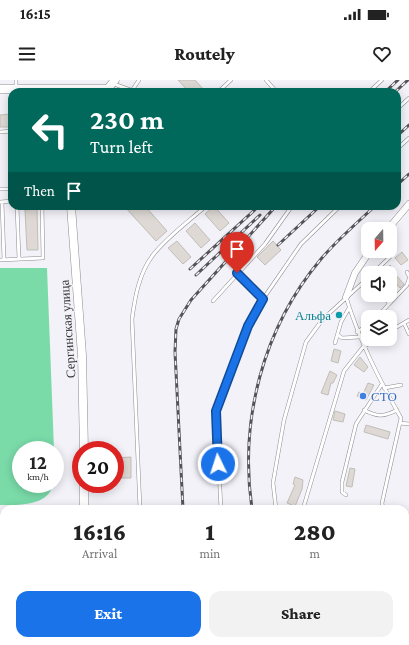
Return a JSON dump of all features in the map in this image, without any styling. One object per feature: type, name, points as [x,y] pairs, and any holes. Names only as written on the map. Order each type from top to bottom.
[{"type":"main road","points":[[0,89],[16,84],[110,87]]},
{"type":"main road","name":"Сергинская улица","points":[[71,210],[82,355],[84,441]]},
{"type":"main road","points":[[84,493],[84,505]]},
{"type":"street","points":[[394,222],[409,204]]},
{"type":"street","points":[[346,297],[350,282],[365,258]]},
{"type":"lane","points":[[222,88],[231,80]]},
{"type":"lane","points":[[266,80],[273,88]]},
{"type":"lane","points":[[373,88],[382,80]]},
{"type":"lane","points":[[401,105],[409,98]]},
{"type":"lane","points":[[401,146],[409,138]]},
{"type":"lane","points":[[1,202],[2,260],[43,258],[42,210]]},
{"type":"lane","points":[[17,210],[19,259]]},
{"type":"lane","points":[[140,505],[132,319],[134,307],[141,277],[154,254],[202,210]]},
{"type":"lane","points":[[213,301],[264,244],[289,210]]},
{"type":"lane","points":[[221,505],[216,411],[248,326],[263,299],[301,244],[336,210]]},
{"type":"lane","points":[[380,266],[389,258]]},
{"type":"lane","points":[[383,310],[407,285],[409,278],[407,272]]},
{"type":"lane","points":[[237,273],[263,299]]},
{"type":"lane","points":[[350,282],[360,284]]},
{"type":"lane","points":[[276,505],[273,483],[284,420],[306,342],[323,319],[360,284]]},
{"type":"lane","points":[[346,297],[363,347],[401,418],[382,505]]},
{"type":"lane","points":[[335,343],[341,322],[349,308]]},
{"type":"lane","points":[[397,327],[409,320]]},
{"type":"lane","points":[[404,323],[409,334]]},
{"type":"lane","points":[[357,332],[361,329]]},
{"type":"lane","points":[[338,335],[348,338],[359,337]]},
{"type":"lane","points":[[304,505],[344,370],[363,347]]},
{"type":"lane","points":[[346,494],[342,492],[342,482],[356,424],[382,384]]},
{"type":"lane","points":[[384,388],[401,385]]},
{"type":"lane","points":[[364,410],[375,416],[387,416],[397,410]]},
{"type":"lane","points":[[400,423],[409,424]]},
{"type":"green space","points":[[0,268],[47,268],[54,441],[12,441],[12,493],[49,493],[39,501],[31,503],[0,505]]},
{"type":"building","points":[[178,80],[195,80],[202,88],[185,88]]},
{"type":"building","points":[[8,114],[8,127],[0,127],[0,115]]},
{"type":"building","points":[[25,210],[37,210],[38,250],[27,250]]},
{"type":"building","points":[[128,210],[149,210],[167,231],[156,241]]},
{"type":"building","points":[[210,210],[218,210],[229,223],[220,231],[205,214]]},
{"type":"building","points":[[195,223],[210,240],[201,248],[186,231]]},
{"type":"building","points":[[177,241],[191,257],[183,264],[168,248]]},
{"type":"building","points":[[273,241],[281,250],[265,265],[257,257]]},
{"type":"building","points":[[402,252],[408,260],[401,265],[395,258],[397,258]]},
{"type":"building","points":[[397,276],[404,284],[400,288],[397,285]]},
{"type":"building","points":[[334,349],[341,351],[338,363],[331,361]]},
{"type":"building","points":[[360,357],[368,367],[364,372],[354,365]]},
{"type":"building","points":[[330,371],[337,375],[333,383],[331,383],[328,395],[321,393]]},
{"type":"building","points":[[368,383],[374,385],[366,400],[357,396],[359,392],[363,394]]},
{"type":"building","points":[[335,411],[345,414],[343,422],[333,420]]},
{"type":"building","points":[[366,425],[390,432],[388,439],[364,432]]},
{"type":"building","points":[[124,457],[131,457],[131,478],[124,478]]},
{"type":"building","points":[[350,468],[355,469],[352,487],[346,486]]},
{"type":"building","points":[[295,477],[303,480],[302,489],[296,505],[287,503],[295,485],[293,484]]},
{"type":"railway","points":[[389,88],[398,80]]},
{"type":"railway","points":[[399,88],[408,80]]},
{"type":"railway","points":[[401,132],[409,125]]},
{"type":"railway","points":[[401,181],[409,174]]},
{"type":"railway","points":[[190,269],[255,210]]},
{"type":"railway","points":[[183,505],[175,352],[176,329],[179,319],[191,300],[272,210]]},
{"type":"railway","points":[[278,245],[316,210]]},
{"type":"railway","points":[[252,505],[249,476],[249,442],[253,409],[260,376],[270,345],[284,315],[301,286],[321,259],[340,238],[371,210]]},
{"type":"railway","points":[[196,275],[260,215]]},
{"type":"place","name":"Альфа","points":[[339,315]]},
{"type":"place","name":"СТО","points":[[363,396]]},
{"type":"route","points":[[218,464],[215,418],[216,411],[248,326],[263,299],[237,273]]}]
